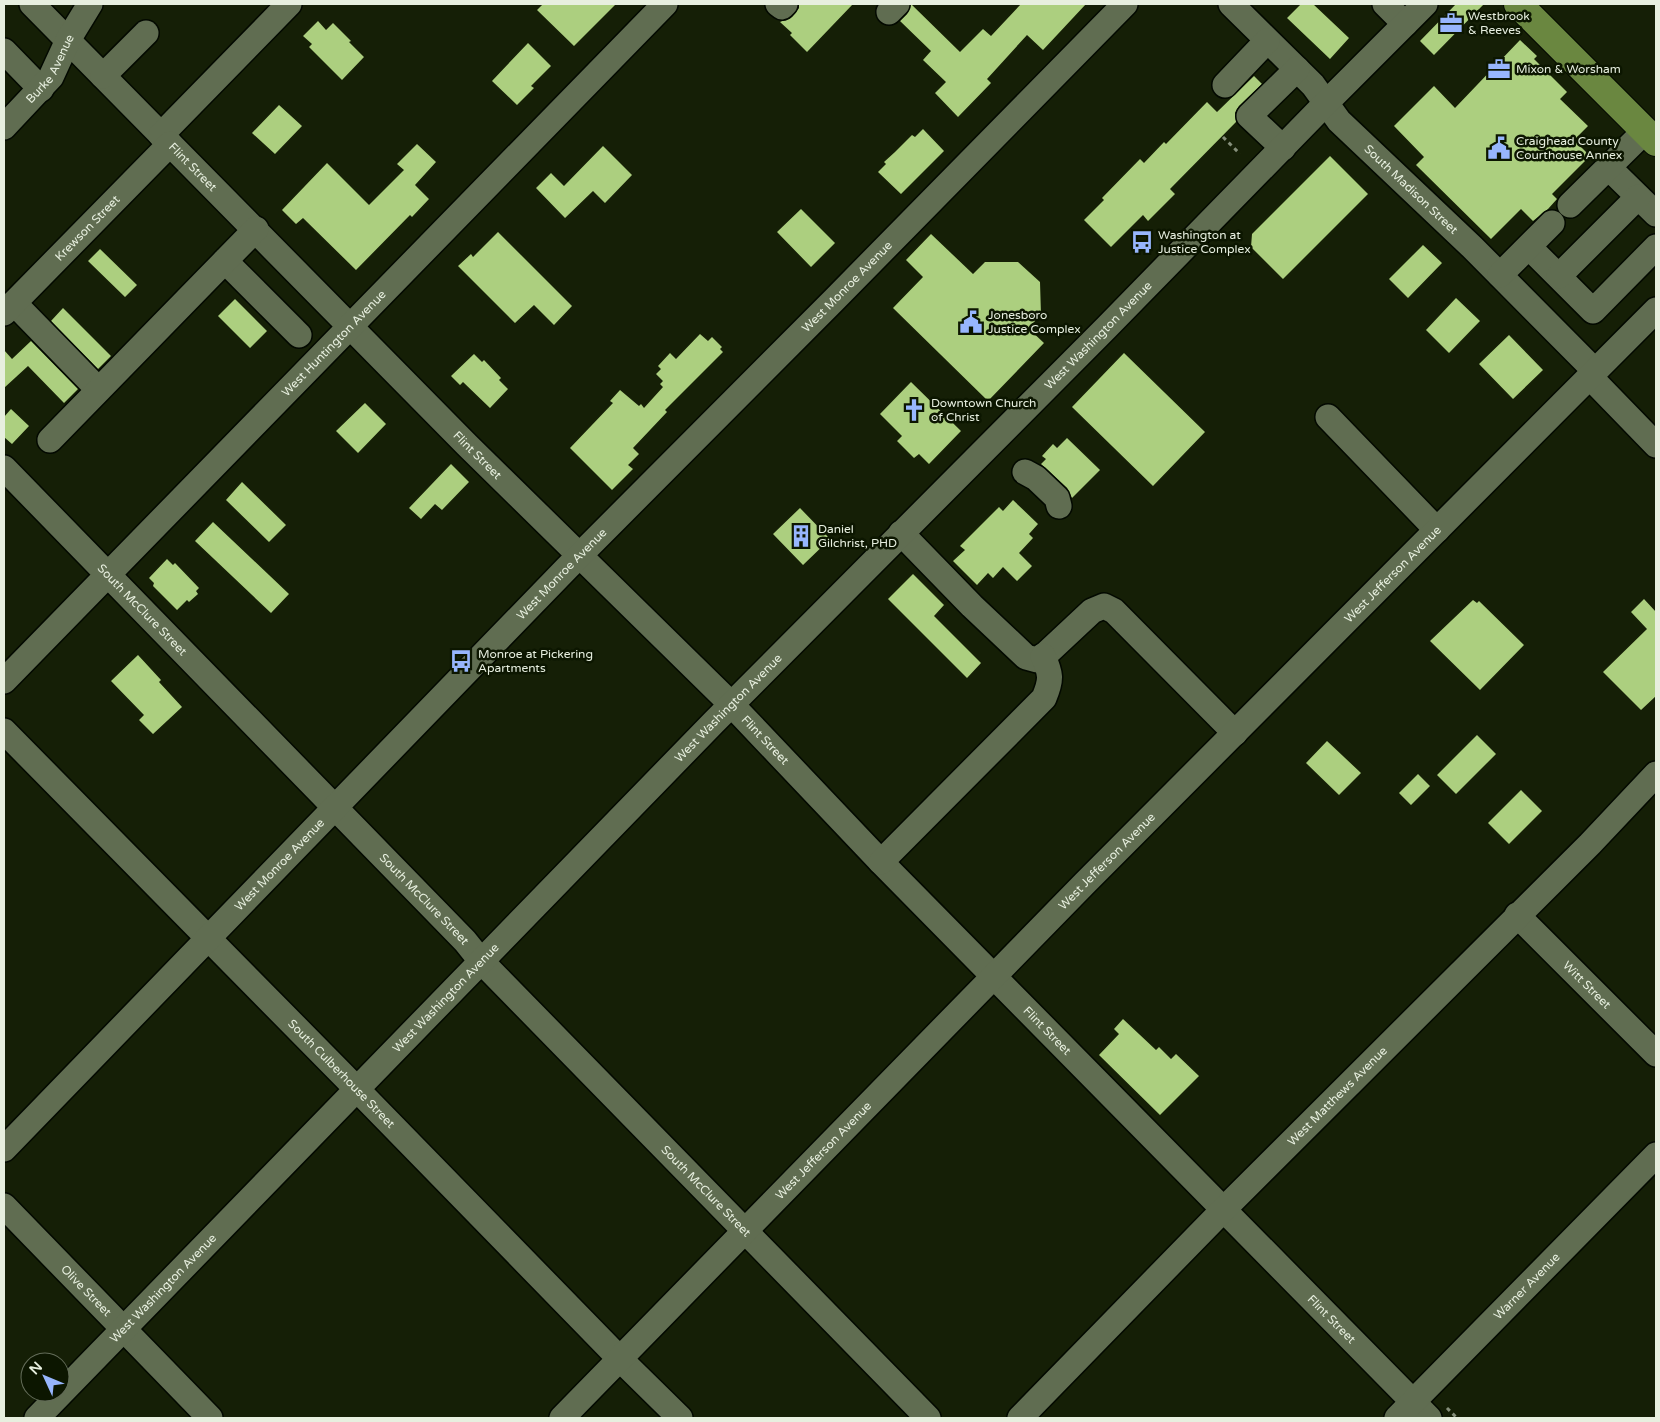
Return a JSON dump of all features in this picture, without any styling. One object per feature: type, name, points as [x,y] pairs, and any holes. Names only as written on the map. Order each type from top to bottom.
[{"type":"main road","points":[[1518,4],[1651,137]]},
{"type":"street","name":"Flint Street","points":[[32,4],[579,556],[731,704],[880,862],[1224,1210],[1413,1413]]},
{"type":"street","name":"Burke Avenue","points":[[4,127],[51,77],[68,40],[90,4]]},
{"type":"street","name":"Krewson Street","points":[[9,308],[289,4]]},
{"type":"street","name":"West Huntington Avenue","points":[[4,681],[106,574],[665,4]]},
{"type":"street","points":[[778,4],[782,7],[786,4]]},
{"type":"street","name":"West Monroe Avenue","points":[[4,1149],[579,556],[1125,4]]},
{"type":"street","name":"South Madison Street","points":[[1231,4],[1313,85],[1339,121],[1465,240],[1500,276],[1593,374],[1656,445]]},
{"type":"street","points":[[1384,4],[1405,24]]},
{"type":"street","name":"West Washington Avenue","points":[[37,1418],[731,704],[1142,292],[1425,4]]},
{"type":"street","points":[[103,76],[146,34]]},
{"type":"street","points":[[1225,85],[1267,41]]},
{"type":"street","points":[[4,51],[41,89]]},
{"type":"street","points":[[1282,148],[1249,116],[1297,69]]},
{"type":"street","points":[[1570,205],[1609,168],[1651,137]]},
{"type":"street","points":[[1609,168],[1656,214]]},
{"type":"street","points":[[1559,276],[1638,196]]},
{"type":"street","points":[[1500,276],[1552,223]]},
{"type":"street","points":[[50,440],[256,229]]},
{"type":"street","points":[[1529,247],[1593,311],[1656,247]]},
{"type":"street","points":[[225,261],[299,335]]},
{"type":"street","points":[[9,308],[92,382]]},
{"type":"street","name":"West Jefferson Avenue","points":[[562,1418],[994,976],[1656,310]]},
{"type":"street","points":[[1328,417],[1437,530]]},
{"type":"street","name":"South McClure Street","points":[[4,468],[928,1418]]},
{"type":"street","points":[[1025,472],[1036,478],[1057,498],[1059,506]]},
{"type":"street","points":[[901,533],[972,606],[1026,657],[1037,660],[1043,656],[1092,611],[1104,606],[1114,611],[1234,733]]},
{"type":"street","points":[[880,862],[1044,698],[1050,683],[1049,670],[1043,656]]},
{"type":"street","name":"South Culberhouse Street","points":[[4,730],[680,1418]]},
{"type":"street","name":"West Matthews Avenue","points":[[1020,1418],[1224,1210],[1590,844],[1656,774]]},
{"type":"street","name":"Witt Street","points":[[1517,915],[1656,1054]]},
{"type":"street","name":"Warner Avenue","points":[[1413,1413],[1656,1155]]},
{"type":"street","name":"Olive Street","points":[[4,1206],[210,1418]]},
{"type":"path","points":[[1222,136],[1240,154]]},
{"type":"building","points":[[543,4],[616,4],[574,46],[537,10]]},
{"type":"building","points":[[799,4],[853,4],[807,52],[790,35],[792,33],[780,22],[792,17],[799,8]]},
{"type":"building","points":[[911,4],[960,52],[983,29],[991,36],[1021,4],[1086,4],[1043,50],[1027,35],[987,79],[991,83],[958,117],[935,93],[946,82],[923,60],[931,51],[900,21],[907,14]]},
{"type":"building","points":[[1301,4],[1313,4],[1349,38],[1330,59],[1287,18]]},
{"type":"building","name":"Westbrook & Reeves","points":[[1456,4],[1484,4],[1434,55],[1420,41]]},
{"type":"building","points":[[318,21],[326,30],[333,23],[364,57],[342,80],[309,47],[312,44],[303,36]]},
{"type":"building","name":"Craighead County Courthouse Annex","points":[[1520,40],[1537,56],[1534,59],[1567,92],[1560,99],[1588,126],[1574,140],[1590,156],[1552,194],[1557,199],[1548,209],[1533,221],[1521,209],[1491,239],[1416,165],[1424,157],[1394,126],[1434,86],[1455,108]]},
{"type":"building","points":[[528,43],[551,66],[531,86],[534,88],[517,105],[492,81]]},
{"type":"building","points":[[1254,76],[1262,84],[1239,106],[1235,113],[1236,122],[1170,189],[1175,194],[1148,221],[1143,215],[1111,247],[1084,220],[1104,200],[1102,198],[1140,159],[1144,163],[1164,142],[1166,144],[1207,102],[1217,112]]},
{"type":"building","points":[[279,105],[302,126],[275,154],[252,133]]},
{"type":"building","points":[[923,129],[944,151],[901,194],[878,172],[886,164],[884,162],[912,135],[915,137]]},
{"type":"building","points":[[417,144],[436,162],[415,185],[429,199],[412,217],[410,215],[356,270],[303,218],[296,224],[282,210],[327,163],[369,205],[404,170],[397,164]]},
{"type":"building","points":[[603,146],[632,175],[605,203],[593,191],[565,218],[536,188],[551,173],[564,186]]},
{"type":"building","points":[[1330,156],[1368,194],[1283,279],[1251,247],[1252,234]]},
{"type":"building","points":[[801,209],[835,243],[811,267],[777,232]]},
{"type":"building","points":[[498,232],[572,306],[554,325],[534,305],[515,323],[458,266],[471,254],[473,257]]},
{"type":"building","name":"Jonesboro Justice Complex","points":[[931,234],[973,274],[985,262],[1018,262],[1040,282],[1041,315],[1028,328],[1044,343],[988,401],[893,308],[923,277],[906,260]]},
{"type":"building","points":[[1423,245],[1442,263],[1408,298],[1389,279]]},
{"type":"building","points":[[100,249],[137,285],[125,297],[88,261]]},
{"type":"building","points":[[1456,298],[1480,321],[1449,353],[1426,330]]},
{"type":"building","points":[[235,299],[267,331],[250,348],[218,316]]},
{"type":"building","points":[[63,308],[111,356],[98,369],[51,321]]},
{"type":"building","points":[[700,334],[708,341],[712,337],[722,347],[720,349],[723,352],[665,410],[667,412],[633,448],[639,454],[628,465],[633,469],[612,490],[570,448],[613,403],[610,401],[620,390],[644,408],[663,387],[660,384],[663,381],[656,374],[661,369],[658,366],[670,353],[676,359]]},
{"type":"building","points":[[1509,335],[1543,370],[1513,399],[1479,364]]},
{"type":"building","points":[[31,341],[78,389],[64,403],[28,366],[4,388],[4,350],[12,359]]},
{"type":"building","points":[[1124,353],[1205,432],[1153,486],[1072,407]]},
{"type":"building","points":[[474,354],[482,362],[484,360],[501,378],[499,380],[508,389],[490,408],[463,382],[460,385],[451,376]]},
{"type":"building","points":[[911,382],[961,431],[929,464],[919,454],[914,458],[897,441],[902,436],[880,414]]},
{"type":"building","points":[[365,403],[386,424],[358,453],[336,431]]},
{"type":"building","points":[[11,409],[29,426],[12,444],[4,437],[4,417]]},
{"type":"building","points":[[1067,438],[1100,470],[1072,498],[1067,488],[1041,464],[1046,459],[1042,456],[1053,444],[1057,448]]},
{"type":"building","points":[[451,464],[469,482],[442,510],[435,504],[421,519],[409,508]]},
{"type":"building","points":[[242,482],[286,525],[269,542],[226,500]]},
{"type":"building","points":[[1013,500],[1038,524],[1029,534],[1033,538],[1019,553],[1032,566],[1017,581],[1003,567],[993,578],[988,573],[977,585],[953,561],[965,550],[960,546],[999,507],[1003,511]]},
{"type":"building","name":"Daniel Gilchrist, PHD","points":[[800,508],[830,539],[803,565],[773,534]]},
{"type":"building","points":[[213,522],[289,594],[271,613],[195,541]]},
{"type":"building","points":[[167,559],[173,565],[175,563],[199,588],[196,591],[198,594],[189,602],[187,600],[177,610],[153,586],[154,583],[149,578]]},
{"type":"building","points":[[913,574],[944,605],[934,616],[981,663],[967,678],[888,599]]},
{"type":"building","points":[[1644,599],[1656,612],[1656,696],[1641,710],[1603,672],[1647,629],[1631,612]]},
{"type":"building","points":[[1473,600],[1477,603],[1479,601],[1524,645],[1480,690],[1430,641]]},
{"type":"building","points":[[138,655],[182,707],[153,734],[139,720],[144,715],[111,681]]},
{"type":"building","points":[[1477,735],[1496,754],[1456,794],[1437,775]]},
{"type":"building","points":[[1327,741],[1361,773],[1339,795],[1306,763]]},
{"type":"building","points":[[1418,774],[1430,786],[1411,805],[1399,793]]},
{"type":"building","points":[[1521,790],[1542,811],[1509,844],[1488,823]]},
{"type":"building","points":[[1123,1019],[1156,1050],[1159,1047],[1171,1059],[1176,1054],[1199,1076],[1160,1115],[1099,1055],[1119,1034],[1114,1029]]},
{"type":"place","name":"Westbrook & Reeves","points":[[1451,23]]},
{"type":"place","name":"Mixon & Worsham","points":[[1499,69]]},
{"type":"place","name":"Craighead County Courthouse Annex","points":[[1499,148]]},
{"type":"place","name":"Washington at Justice Complex","points":[[1142,242]]},
{"type":"place","name":"Jonesboro Justice Complex","points":[[971,322]]},
{"type":"place","name":"Downtown Church of Christ","points":[[914,410]]},
{"type":"place","name":"Daniel Gilchrist, PHD","points":[[801,536]]},
{"type":"place","name":"Monroe at Pickering Apartments","points":[[461,661]]}]
